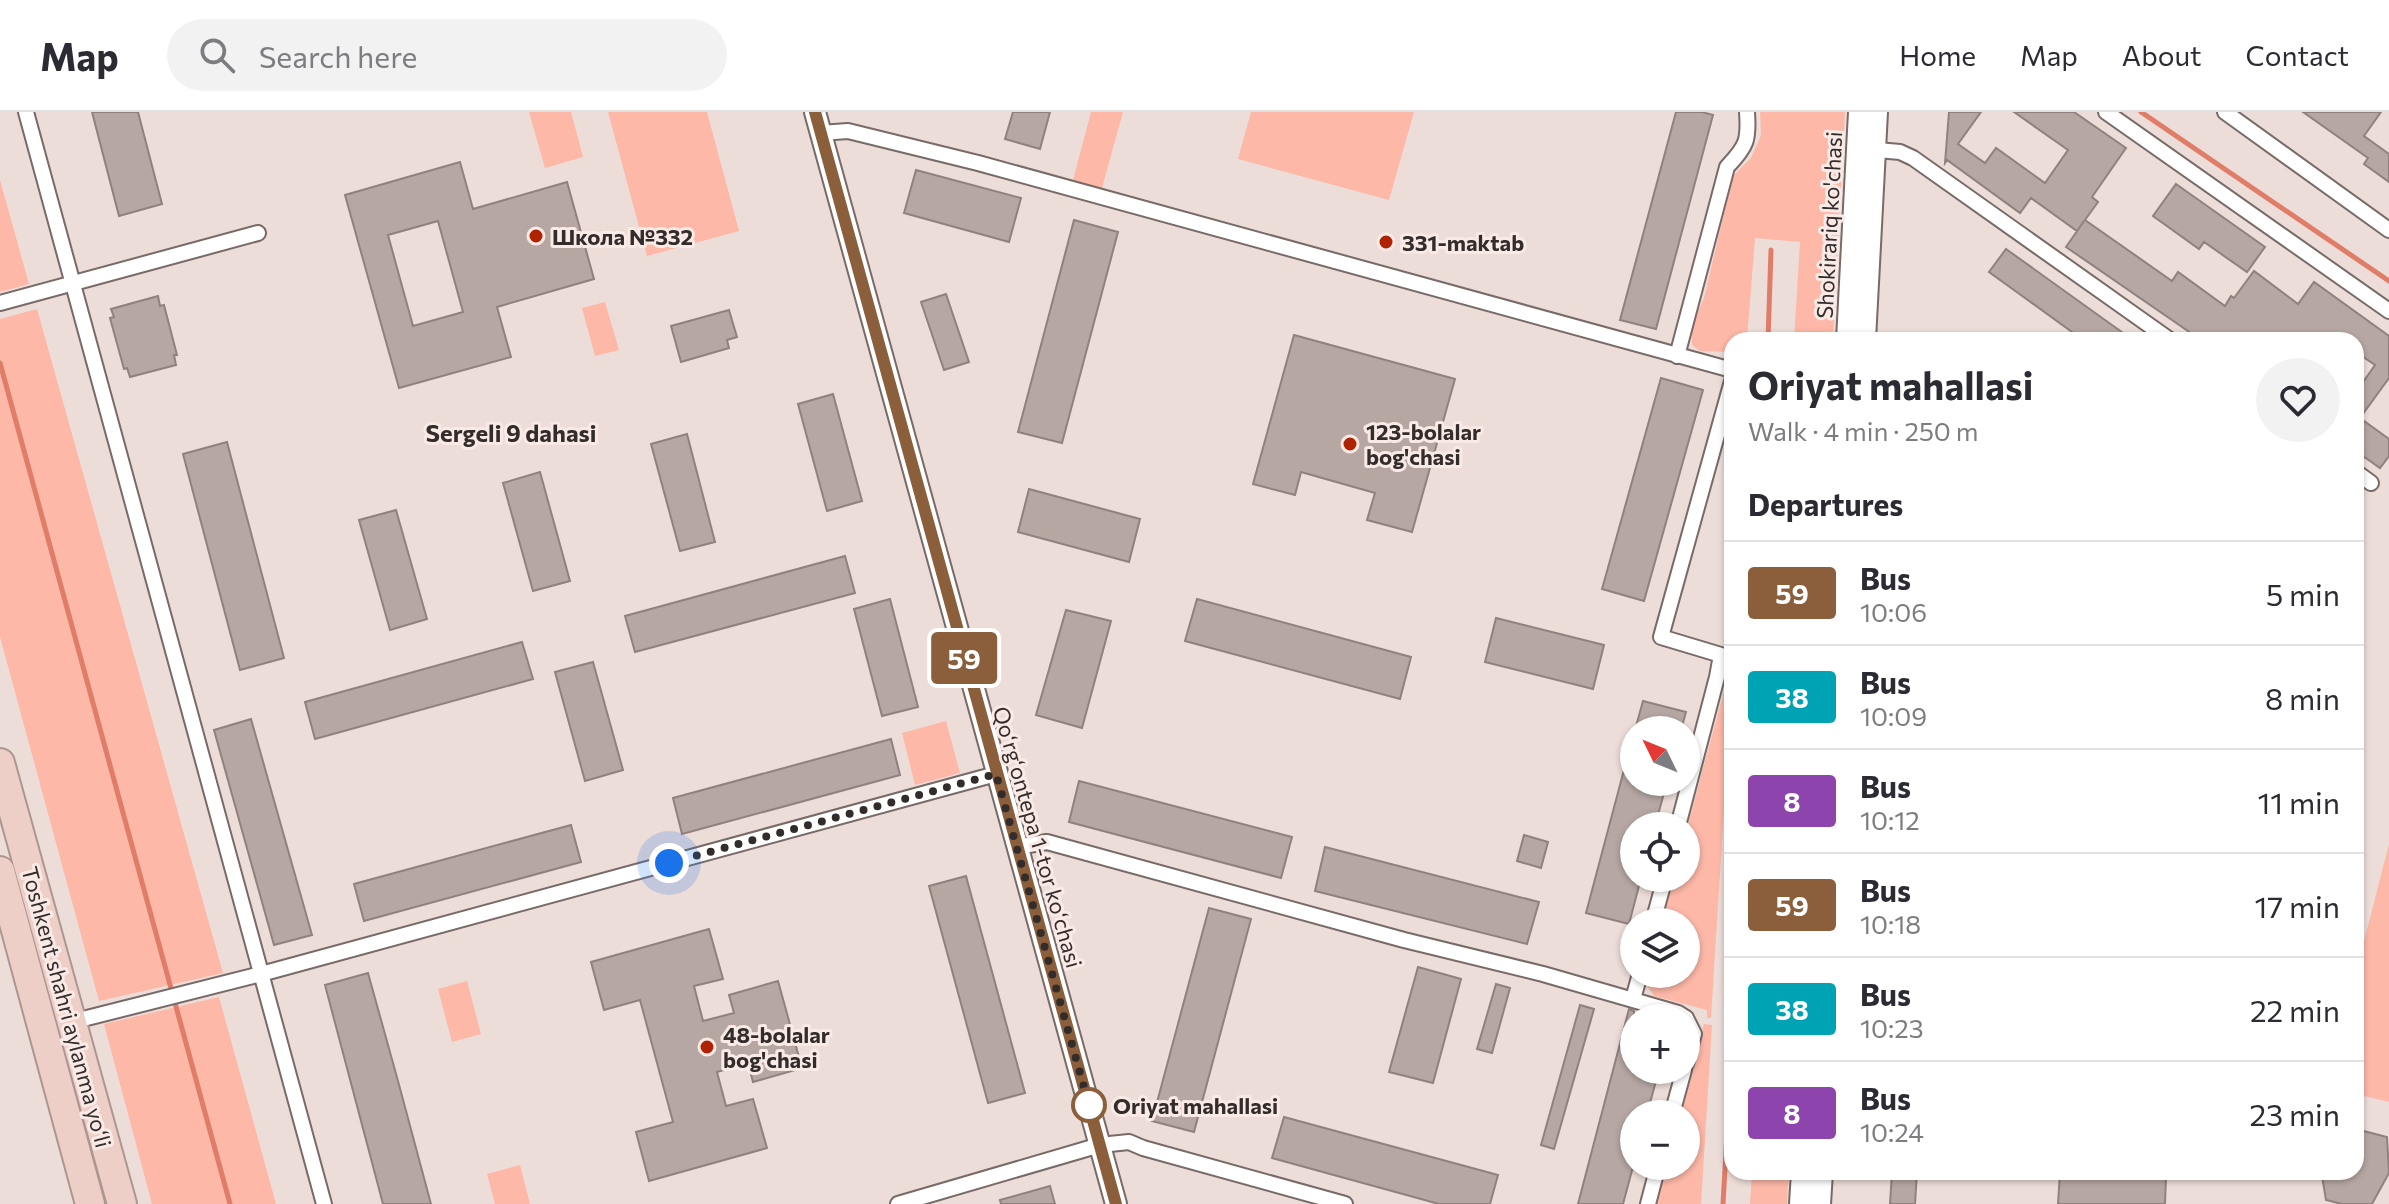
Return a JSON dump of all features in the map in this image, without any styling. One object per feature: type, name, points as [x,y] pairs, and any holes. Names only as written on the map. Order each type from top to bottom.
[{"type":"highway","name":"Toshkent shahri aylanma yoʻli","points":[[0,763],[122,1204]]},
{"type":"highway","name":"Toshkent shahri aylanma yoʻli","points":[[0,871],[90,1204]]},
{"type":"street","points":[[26,112],[324,1204]]},
{"type":"street","name":"Qoʻrgʻontepa 1-tor koʻchasi","points":[[815,112],[1116,1204]]},
{"type":"street","points":[[1677,356],[1727,167],[1743,150],[1749,137],[1747,112]]},
{"type":"street","name":"Shokirariq ko'chasi","points":[[1859,112],[1866,149],[1865,332]]},
{"type":"street","name":"Shokirariq ko'chasi","points":[[1848,332],[1866,149],[1877,112]]},
{"type":"street","points":[[2106,112],[2389,311]]},
{"type":"street","points":[[2225,112],[2389,230]]},
{"type":"street","points":[[820,133],[848,131],[978,163],[1724,368]]},
{"type":"street","points":[[1866,149],[1900,152],[1913,158],[2159,332]]},
{"type":"street","points":[[0,303],[258,233]]},
{"type":"street","points":[[1724,410],[1661,637],[1724,655]]},
{"type":"street","points":[[2364,478],[2371,483]]},
{"type":"street","points":[[1682,812],[1724,661]]},
{"type":"street","points":[[71,1022],[261,974],[996,774]]},
{"type":"street","points":[[1016,847],[1047,842],[1649,1004]]},
{"type":"street","points":[[1633,999],[1636,988]]},
{"type":"street","points":[[898,1204],[1100,1145],[1129,1142],[1345,1204]]},
{"type":"street","points":[[1648,1204],[1654,1180]]},
{"type":"street","points":[[1800,1204],[1802,1180]]},
{"type":"street","points":[[1820,1204],[1822,1180]]},
{"type":"shaded area","points":[[529,112],[571,112],[583,157],[545,168]]},
{"type":"shaded area","points":[[608,112],[707,112],[739,231],[647,256]]},
{"type":"shaded area","points":[[1091,112],[1123,112],[1102,188],[1073,180]]},
{"type":"shaded area","points":[[1251,112],[1414,112],[1389,200],[1238,159]]},
{"type":"shaded area","points":[[1760,112],[1845,112],[1833,332],[1794,332],[1800,242],[1755,238],[1748,332],[1724,332],[1724,352],[1700,351],[1692,345],[1691,328],[1704,298],[1733,176],[1751,158],[1761,135]]},
{"type":"shaded area","points":[[0,180],[29,284],[0,292]]},
{"type":"shaded area","points":[[605,302],[619,350],[595,356],[582,308]]},
{"type":"shaded area","points":[[37,309],[223,973],[99,1001],[0,637],[0,319]]},
{"type":"shaded area","points":[[1724,691],[1724,809],[1711,1018],[1707,1018],[1707,1010],[1700,1008],[1700,1004],[1684,1004],[1654,996],[1649,988],[1700,988],[1700,908],[1666,908],[1670,892],[1700,892],[1700,812],[1691,812],[1696,796],[1700,796],[1700,780]]},
{"type":"shaded area","points":[[946,721],[960,773],[915,785],[902,733]]},
{"type":"shaded area","points":[[2389,844],[2389,1102],[2364,1096],[2364,941]]},
{"type":"shaded area","points":[[467,981],[481,1034],[452,1042],[438,989]]},
{"type":"shaded area","points":[[219,997],[276,1204],[152,1204],[104,1024]]},
{"type":"shaded area","points":[[1704,1024],[1712,1025],[1701,1204],[1655,1204],[1661,1180],[1700,1180],[1700,1100],[1684,1100],[1688,1084],[1700,1084],[1700,1039]]},
{"type":"shaded area","points":[[520,1165],[530,1204],[495,1204],[487,1174]]},
{"type":"shaded area","points":[[1752,1180],[1788,1180],[1787,1204],[1750,1204]]},
{"type":"building","points":[[92,112],[138,112],[162,204],[119,216]]},
{"type":"building","points":[[1013,112],[1050,112],[1040,149],[1005,139]]},
{"type":"building","points":[[1676,112],[1713,115],[1656,329],[1620,320]]},
{"type":"building","points":[[1949,112],[1981,112],[1958,144],[1985,163],[1996,148],[2045,183],[2068,150],[2014,112],[2074,112],[2126,148],[2092,197],[2098,202],[2085,220],[2172,281],[2178,272],[2225,306],[2254,271],[2298,304],[2314,282],[2389,336],[2389,378],[2364,412],[2364,381],[2375,365],[2364,357],[2364,332],[2189,332],[2066,247],[2084,221],[2077,231],[2031,198],[2020,213],[1947,160],[1945,163]]},
{"type":"building","points":[[2303,112],[2381,112],[2364,136],[2389,154],[2389,182],[2364,164],[2368,158]]},
{"type":"building","points":[[460,162],[473,209],[567,182],[594,279],[497,307],[511,357],[399,388],[345,195]],"holes":[[[438,221],[463,312],[413,326],[388,235]]]},
{"type":"building","points":[[916,170],[1021,198],[1009,242],[904,213]]},
{"type":"building","points":[[2176,184],[2265,247],[2247,272],[2204,242],[2199,249],[2153,216]]},
{"type":"building","points":[[1074,220],[1118,232],[1062,443],[1018,432]]},
{"type":"building","points":[[2006,249],[2122,332],[2072,332],[1989,272]]},
{"type":"building","points":[[946,294],[969,362],[944,370],[921,302]]},
{"type":"building","points":[[158,296],[160,306],[164,305],[177,355],[174,355],[176,365],[130,377],[127,368],[124,369],[110,318],[114,317],[111,309]]},
{"type":"building","points":[[729,310],[737,337],[727,340],[729,348],[681,362],[671,326]]},
{"type":"building","points":[[1294,335],[1455,379],[1412,532],[1367,520],[1375,493],[1301,472],[1295,495],[1253,484]]},
{"type":"building","points":[[1661,378],[1703,390],[1644,601],[1602,589]]},
{"type":"building","points":[[833,394],[862,501],[827,511],[798,404]]},
{"type":"building","points":[[2364,421],[2389,439],[2389,456],[2380,468],[2364,457]]},
{"type":"building","points":[[687,434],[715,542],[680,551],[651,444]]},
{"type":"building","points":[[227,442],[284,658],[240,670],[183,454]]},
{"type":"building","points":[[540,472],[570,581],[533,591],[503,483]]},
{"type":"building","points":[[1029,489],[1140,519],[1129,562],[1018,532]]},
{"type":"building","points":[[396,510],[427,619],[390,630],[359,520]]},
{"type":"building","points":[[845,556],[855,593],[635,652],[625,616]]},
{"type":"building","points":[[890,599],[918,707],[882,716],[854,609]]},
{"type":"building","points":[[1197,599],[1411,657],[1400,699],[1185,641]]},
{"type":"building","points":[[1066,610],[1111,621],[1082,728],[1036,715]]},
{"type":"building","points":[[1496,618],[1604,645],[1593,689],[1485,662]]},
{"type":"building","points":[[522,642],[533,679],[315,739],[305,702]]},
{"type":"building","points":[[593,662],[623,770],[585,781],[555,672]]},
{"type":"building","points":[[1643,701],[1686,712],[1685,716],[1639,716]]},
{"type":"building","points":[[251,719],[312,935],[274,945],[214,730]]},
{"type":"building","points":[[891,739],[900,775],[682,834],[673,798]]},
{"type":"building","points":[[1079,781],[1292,837],[1281,878],[1069,822]]},
{"type":"building","points":[[1620,785],[1620,796],[1663,796],[1659,812],[1620,812],[1620,892],[1637,892],[1633,908],[1620,908],[1620,922],[1586,913]]},
{"type":"building","points":[[571,825],[581,862],[364,921],[354,884]]},
{"type":"building","points":[[1524,835],[1548,842],[1541,868],[1517,861]]},
{"type":"building","points":[[1325,847],[1539,902],[1527,944],[1315,891]]},
{"type":"building","points":[[966,876],[1025,1093],[988,1103],[929,886]]},
{"type":"building","points":[[1209,908],[1251,919],[1194,1132],[1152,1121]]},
{"type":"building","points":[[709,929],[723,979],[694,986],[703,1021],[734,1013],[729,995],[778,981],[802,1068],[753,1082],[748,1063],[717,1072],[726,1106],[753,1099],[767,1148],[649,1181],[636,1132],[673,1122],[640,1000],[604,1010],[591,962]]},
{"type":"building","points":[[1418,967],[1461,979],[1433,1083],[1389,1072]]},
{"type":"building","points":[[368,973],[431,1204],[383,1204],[325,985]]},
{"type":"building","points":[[1496,984],[1510,988],[1492,1053],[1477,1049]]},
{"type":"building","points":[[1580,1005],[1594,1009],[1554,1149],[1541,1145]]},
{"type":"building","points":[[1620,1043],[1620,1084],[1655,1084],[1651,1100],[1620,1100],[1620,1180],[1629,1180],[1623,1204],[1578,1204]]},
{"type":"building","points":[[1284,1117],[1498,1175],[1490,1204],[1439,1204],[1272,1158]]},
{"type":"building","points":[[2364,1131],[2387,1137],[2389,1173],[2372,1204],[2342,1204],[2326,1200],[2323,1180],[2364,1180]]},
{"type":"building","points":[[1892,1180],[1916,1180],[1915,1204],[1890,1204]]},
{"type":"building","points":[[2060,1180],[2166,1180],[2165,1204],[2058,1204]]},
{"type":"building","points":[[1050,1186],[1055,1204],[1001,1204],[1000,1200]]},
{"type":"waterway","points":[[2141,112],[2389,281]]},
{"type":"waterway","points":[[1768,332],[1771,250]]},
{"type":"waterway","points":[[0,363],[230,1204]]},
{"type":"waterway","points":[[1723,1204],[1724,1180]]},
{"type":"bus line","name":"59","points":[[815,112],[1116,1204]]},
{"type":"place","name":"Школа №332","points":[[536,236]]},
{"type":"place","name":"331-maktab","points":[[1386,242]]},
{"type":"place","name":"123-bolalar bog'chasi","points":[[1350,444]]},
{"type":"place","name":"48-bolalar bog'chasi","points":[[707,1047]]},
{"type":"place","name":"Oriyat mahallasi","points":[[1089,1105]]},
{"type":"district","name":"Sergeli 9 dahasi","points":[[511,432]]},
{"type":"route","points":[[669,863],[996,774],[1089,1105]]}]
